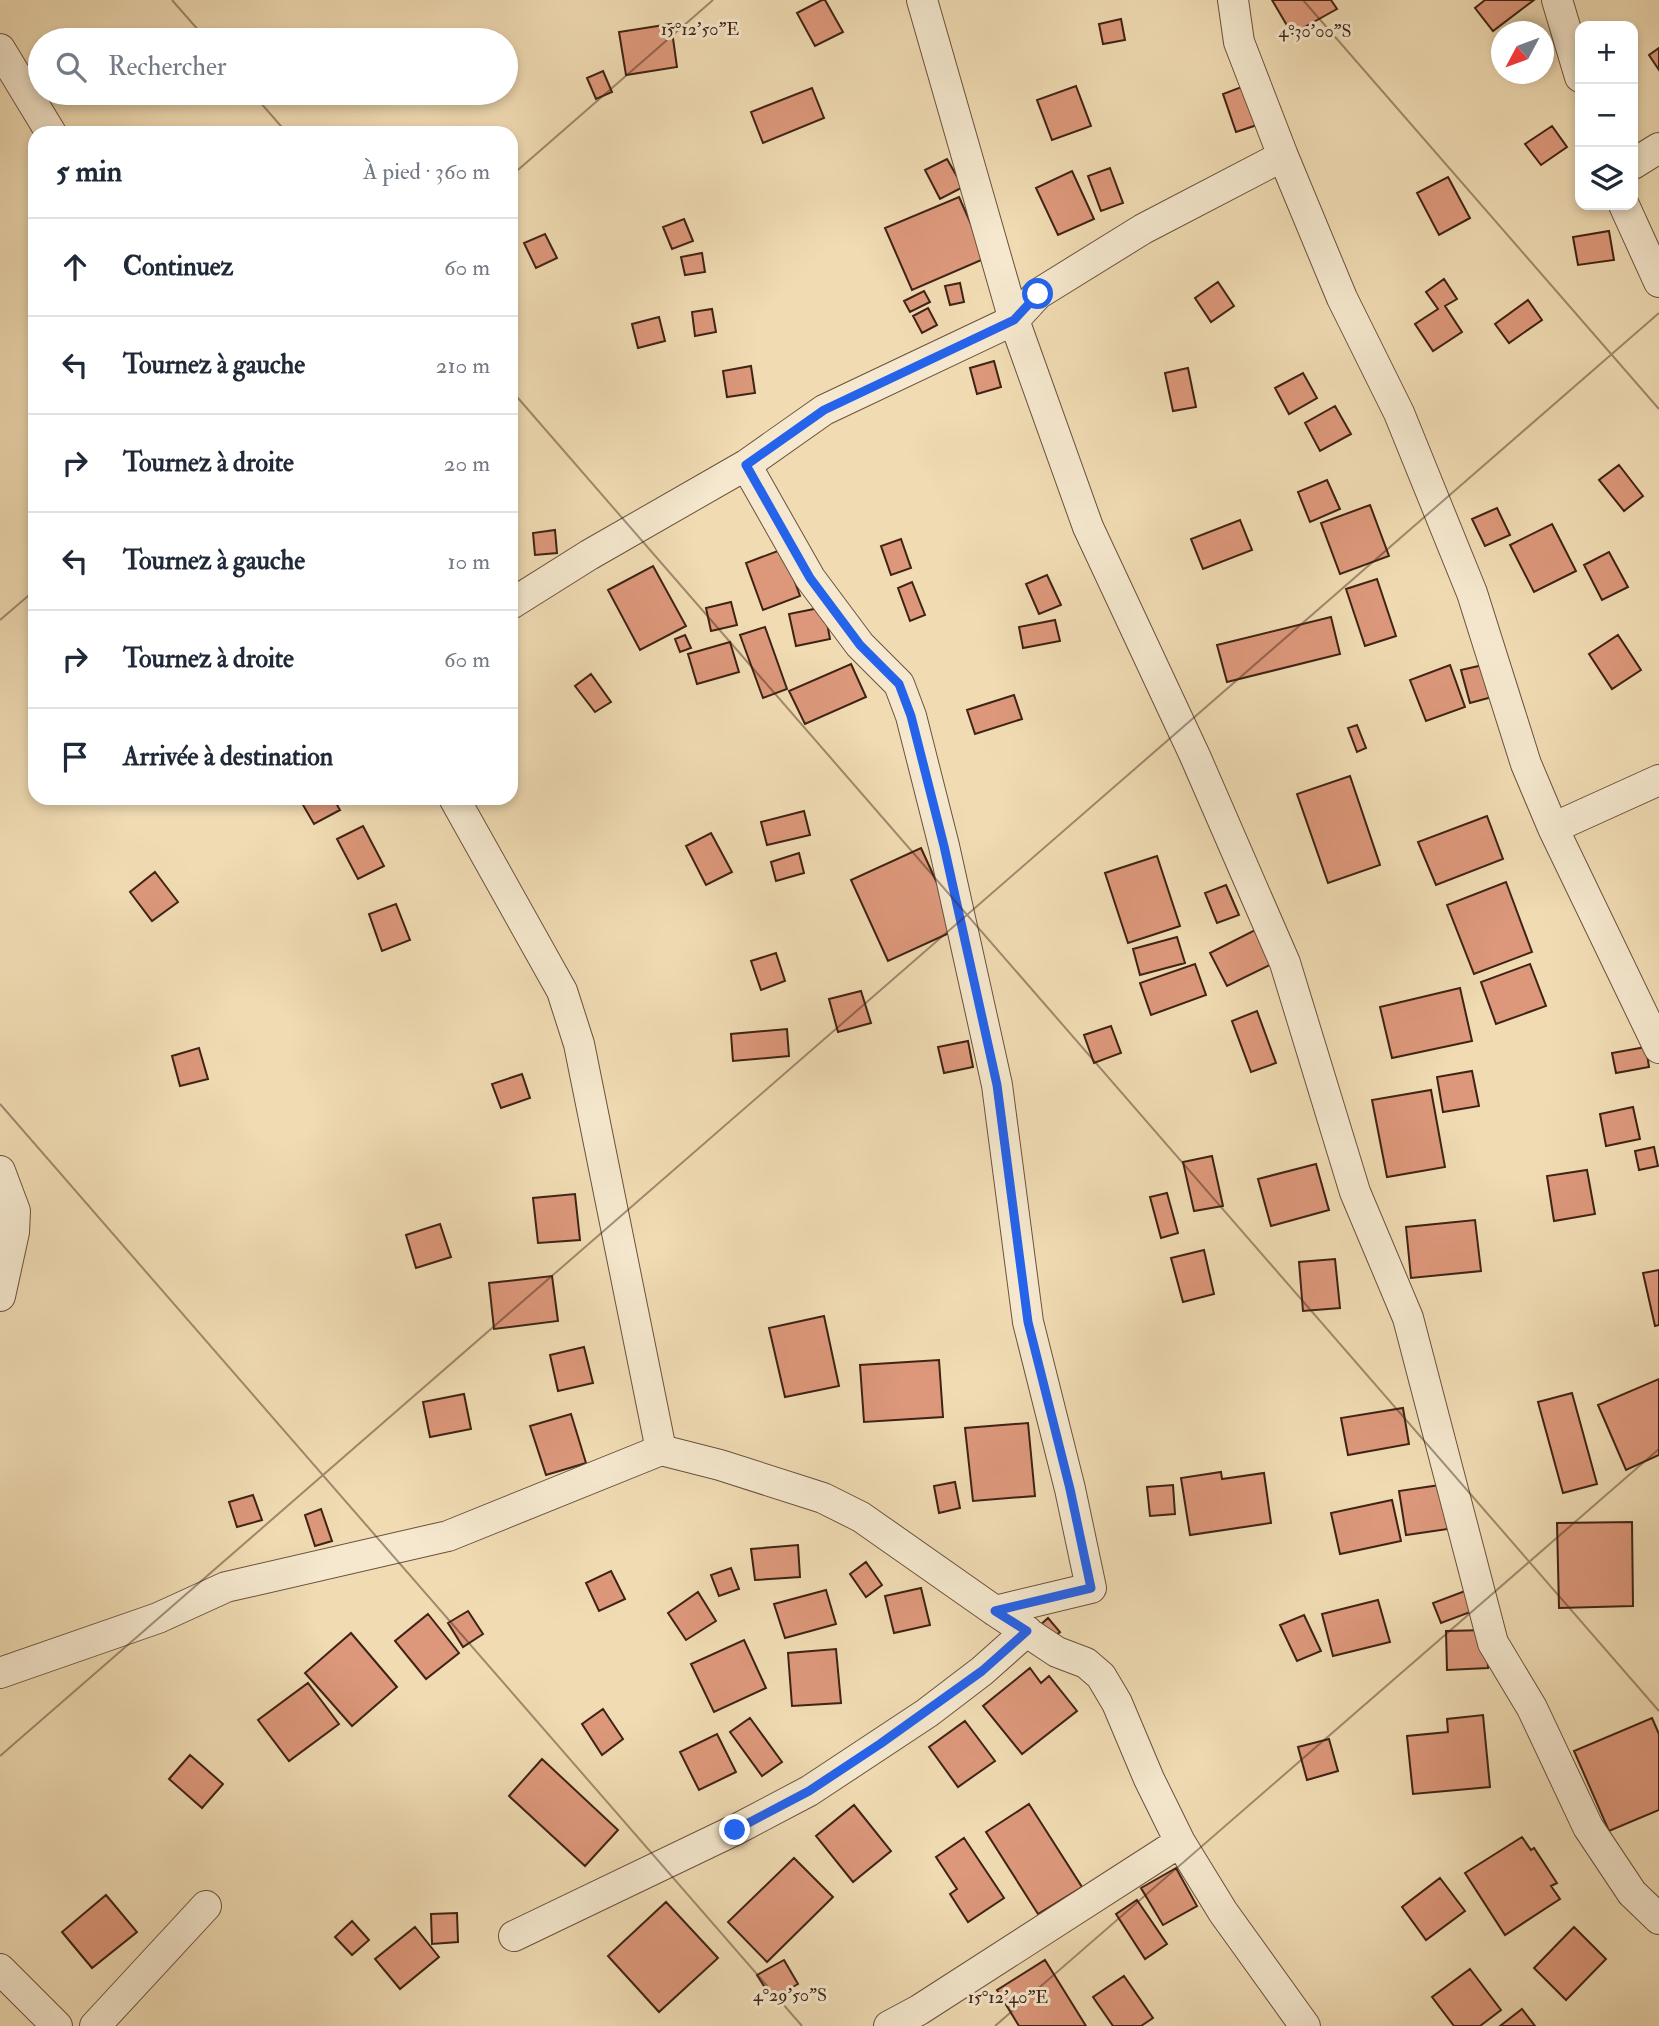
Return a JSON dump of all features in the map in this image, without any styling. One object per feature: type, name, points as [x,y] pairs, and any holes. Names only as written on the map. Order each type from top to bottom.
[{"type":"street","points":[[922,0],[1014,320],[1088,527],[1195,756],[1285,962],[1355,1192],[1408,1318],[1493,1643],[1532,1708],[1588,1826],[1632,1893],[1659,1919]]},
{"type":"street","points":[[1233,0],[1239,41],[1283,156],[1342,298],[1399,413],[1472,593],[1526,764],[1553,828],[1659,1048]]},
{"type":"street","points":[[1557,0],[1575,60]]},
{"type":"street","points":[[0,49],[28,95]]},
{"type":"street","points":[[34,105],[47,126]]},
{"type":"street","points":[[1638,160],[1659,148]]},
{"type":"street","points":[[518,600],[589,555],[746,465],[824,410],[1014,320],[1038,294],[1143,229],[1283,156]]},
{"type":"street","points":[[1626,210],[1659,282]]},
{"type":"street","points":[[746,465],[810,578],[860,645],[899,684],[911,716],[944,846],[997,1085],[1028,1322],[1070,1489],[1091,1588],[995,1611]]},
{"type":"street","points":[[1553,828],[1659,780]]},
{"type":"street","points":[[458,805],[562,992],[579,1044],[661,1450]]},
{"type":"street","points":[[0,1171],[15,1211],[0,1296]]},
{"type":"street","points":[[0,1673],[158,1618],[226,1587],[448,1536],[661,1450],[720,1465],[822,1498],[862,1517],[1057,1652],[1086,1664],[1101,1675],[1117,1703],[1149,1779],[1180,1842],[1223,1912],[1305,2026]]},
{"type":"street","points":[[514,1936],[735,1830],[809,1791],[927,1713],[982,1671],[1027,1631]]},
{"type":"street","points":[[889,2026],[919,2010],[1180,1842]]},
{"type":"street","points":[[95,2026],[206,1906]]},
{"type":"street","points":[[0,1969],[57,2026]]},
{"type":"building","points":[[825,0],[843,32],[815,46],[797,13]]},
{"type":"building","points":[[1272,0],[1331,0],[1337,9],[1292,34]]},
{"type":"building","points":[[1485,0],[1534,0],[1506,21],[1491,21],[1491,28],[1475,8]]},
{"type":"building","points":[[1121,19],[1125,40],[1103,44],[1099,24]]},
{"type":"building","points":[[671,24],[677,67],[626,75],[619,32]]},
{"type":"building","points":[[1659,48],[1659,70],[1649,55]]},
{"type":"building","points":[[603,71],[612,92],[596,99],[587,78]]},
{"type":"building","points":[[1252,83],[1266,122],[1236,132],[1223,94]]},
{"type":"building","points":[[1076,86],[1091,126],[1052,140],[1037,100]]},
{"type":"building","points":[[812,88],[824,118],[763,143],[751,112]]},
{"type":"building","points":[[1552,126],[1567,147],[1541,165],[1525,144]]},
{"type":"building","points":[[947,159],[963,187],[940,199],[925,170]]},
{"type":"building","points":[[1110,168],[1123,203],[1101,211],[1088,176]]},
{"type":"building","points":[[1072,171],[1094,219],[1058,235],[1036,188]]},
{"type":"building","points":[[1448,177],[1470,218],[1439,235],[1417,193]]},
{"type":"building","points":[[959,197],[986,258],[912,290],[885,228]]},
{"type":"building","points":[[684,219],[693,241],[672,249],[663,227]]},
{"type":"building","points":[[1609,231],[1614,260],[1578,265],[1573,237]]},
{"type":"building","points":[[545,234],[557,258],[536,268],[524,243]]},
{"type":"building","points":[[702,253],[705,272],[685,275],[681,257]]},
{"type":"building","points":[[1444,279],[1457,299],[1445,306],[1462,332],[1433,351],[1415,324],[1438,309],[1426,292]]},
{"type":"building","points":[[1218,282],[1234,306],[1211,322],[1195,298]]},
{"type":"building","points":[[960,283],[964,302],[950,305],[945,286]]},
{"type":"building","points":[[924,291],[930,302],[910,312],[904,301]]},
{"type":"building","points":[[1528,300],[1542,320],[1509,343],[1495,324]]},
{"type":"building","points":[[928,308],[937,325],[922,333],[913,316]]},
{"type":"building","points":[[712,309],[716,332],[695,336],[692,312]]},
{"type":"building","points":[[659,317],[665,341],[638,348],[632,324]]},
{"type":"building","points":[[994,361],[1001,387],[977,394],[970,368]]},
{"type":"building","points":[[751,366],[755,393],[727,397],[723,371]]},
{"type":"building","points":[[1188,368],[1196,407],[1173,411],[1165,373]]},
{"type":"building","points":[[1303,373],[1317,398],[1289,414],[1275,388]]},
{"type":"building","points":[[1335,406],[1351,434],[1320,451],[1305,423]]},
{"type":"building","points":[[1619,465],[1643,496],[1624,511],[1599,480]]},
{"type":"building","points":[[1327,480],[1340,509],[1310,522],[1298,492]]},
{"type":"building","points":[[1370,505],[1389,556],[1340,574],[1321,523]]},
{"type":"building","points":[[1497,508],[1510,535],[1485,546],[1472,519]]},
{"type":"building","points":[[1240,520],[1252,550],[1203,569],[1191,539]]},
{"type":"building","points":[[1552,524],[1576,571],[1534,592],[1510,545]]},
{"type":"building","points":[[555,530],[557,553],[535,555],[533,533]]},
{"type":"building","points":[[901,539],[911,568],[891,575],[881,546]]},
{"type":"building","points":[[783,549],[800,596],[763,610],[746,563]]},
{"type":"building","points":[[1609,552],[1628,587],[1602,600],[1584,565]]},
{"type":"building","points":[[653,566],[686,626],[640,650],[608,590]]},
{"type":"building","points":[[1047,575],[1061,605],[1039,614],[1026,584]]},
{"type":"building","points":[[1377,579],[1396,636],[1365,646],[1346,589]]},
{"type":"building","points":[[912,582],[925,615],[910,621],[898,588]]},
{"type":"building","points":[[731,602],[737,625],[711,631],[706,608]]},
{"type":"building","points":[[824,607],[830,639],[796,646],[789,614]]},
{"type":"building","points":[[1331,617],[1340,654],[1227,682],[1217,645]]},
{"type":"building","points":[[1055,620],[1060,641],[1023,648],[1019,627]]},
{"type":"building","points":[[765,627],[787,689],[763,698],[740,635]]},
{"type":"building","points":[[685,635],[691,648],[680,652],[675,639]]},
{"type":"building","points":[[1618,635],[1641,670],[1612,689],[1589,654]]},
{"type":"building","points":[[730,642],[739,672],[697,684],[688,654]]},
{"type":"building","points":[[851,664],[866,697],[805,724],[789,691]]},
{"type":"building","points":[[1450,665],[1465,707],[1426,721],[1410,680]]},
{"type":"building","points":[[1483,665],[1492,697],[1470,703],[1461,670]]},
{"type":"building","points":[[591,674],[611,702],[595,712],[575,686]]},
{"type":"building","points":[[1014,695],[1022,719],[975,734],[967,710]]},
{"type":"building","points":[[1357,725],[1366,748],[1357,752],[1348,728]]},
{"type":"building","points":[[1350,776],[1380,865],[1328,883],[1297,794]]},
{"type":"building","points":[[303,805],[337,805],[340,810],[314,824]]},
{"type":"building","points":[[804,811],[810,835],[767,845],[761,822]]},
{"type":"building","points":[[1487,816],[1503,859],[1436,885],[1418,842]]},
{"type":"building","points":[[363,826],[384,866],[358,879],[337,839]]},
{"type":"building","points":[[711,833],[732,872],[706,885],[686,846]]},
{"type":"building","points":[[921,848],[958,929],[888,961],[851,880]]},
{"type":"building","points":[[799,853],[804,873],[776,881],[771,862]]},
{"type":"building","points":[[1157,856],[1180,926],[1128,943],[1105,873]]},
{"type":"building","points":[[155,872],[178,902],[152,921],[130,892]]},
{"type":"building","points":[[1506,882],[1532,952],[1474,974],[1447,905]]},
{"type":"building","points":[[1226,885],[1239,915],[1217,923],[1205,893]]},
{"type":"building","points":[[396,904],[410,940],[382,951],[369,914]]},
{"type":"building","points":[[1255,930],[1272,964],[1227,986],[1210,953]]},
{"type":"building","points":[[1177,937],[1185,963],[1140,975],[1133,949]]},
{"type":"building","points":[[776,953],[785,981],[761,990],[751,961]]},
{"type":"building","points":[[1195,964],[1206,995],[1151,1015],[1140,983]]},
{"type":"building","points":[[1530,964],[1546,1006],[1496,1024],[1481,982]]},
{"type":"building","points":[[1460,988],[1472,1041],[1392,1058],[1380,1007]]},
{"type":"building","points":[[861,991],[871,1023],[838,1032],[829,999]]},
{"type":"building","points":[[1257,1011],[1276,1063],[1251,1072],[1232,1021]]},
{"type":"building","points":[[1111,1026],[1121,1053],[1094,1063],[1084,1035]]},
{"type":"building","points":[[787,1029],[789,1056],[733,1061],[731,1034]]},
{"type":"building","points":[[968,1041],[973,1067],[944,1073],[938,1047]]},
{"type":"building","points":[[1646,1047],[1649,1067],[1616,1073],[1612,1053]]},
{"type":"building","points":[[199,1048],[208,1079],[180,1086],[172,1056]]},
{"type":"building","points":[[1472,1071],[1479,1106],[1443,1112],[1437,1077]]},
{"type":"building","points":[[522,1074],[530,1098],[501,1108],[492,1084]]},
{"type":"building","points":[[1431,1090],[1445,1167],[1387,1177],[1372,1100]]},
{"type":"building","points":[[1633,1107],[1640,1139],[1606,1146],[1600,1114]]},
{"type":"building","points":[[1654,1147],[1658,1166],[1639,1170],[1635,1151]]},
{"type":"building","points":[[1212,1156],[1223,1206],[1194,1211],[1183,1162]]},
{"type":"building","points":[[1316,1164],[1329,1210],[1271,1226],[1258,1179]]},
{"type":"building","points":[[1587,1170],[1595,1214],[1554,1221],[1547,1176]]},
{"type":"building","points":[[1167,1193],[1178,1233],[1161,1238],[1150,1197]]},
{"type":"building","points":[[575,1194],[580,1240],[538,1243],[533,1198]]},
{"type":"building","points":[[1475,1220],[1481,1271],[1411,1278],[1406,1227]]},
{"type":"building","points":[[440,1224],[451,1257],[416,1268],[406,1235]]},
{"type":"building","points":[[1204,1250],[1214,1294],[1183,1302],[1171,1258]]},
{"type":"building","points":[[1335,1259],[1340,1308],[1303,1311],[1299,1262]]},
{"type":"building","points":[[1659,1270],[1659,1325],[1655,1326],[1643,1273]]},
{"type":"building","points":[[552,1276],[558,1321],[494,1329],[489,1283]]},
{"type":"building","points":[[824,1316],[839,1386],[785,1397],[769,1328]]},
{"type":"building","points":[[584,1347],[593,1383],[558,1391],[550,1355]]},
{"type":"building","points":[[939,1360],[943,1417],[864,1422],[860,1365]]},
{"type":"building","points":[[1659,1379],[1659,1455],[1626,1470],[1598,1405]]},
{"type":"building","points":[[1572,1393],[1597,1484],[1563,1493],[1538,1402]]},
{"type":"building","points":[[464,1394],[471,1429],[430,1437],[423,1402]]},
{"type":"building","points":[[1403,1408],[1409,1444],[1348,1455],[1341,1418]]},
{"type":"building","points":[[571,1414],[586,1463],[546,1475],[530,1426]]},
{"type":"building","points":[[1028,1423],[1035,1496],[973,1501],[965,1428]]},
{"type":"building","points":[[1221,1472],[1222,1479],[1264,1473],[1271,1523],[1190,1535],[1181,1478]]},
{"type":"building","points":[[955,1482],[960,1508],[939,1513],[934,1486]]},
{"type":"building","points":[[1173,1485],[1175,1514],[1150,1516],[1147,1487]]},
{"type":"building","points":[[1440,1485],[1448,1529],[1406,1535],[1399,1491]]},
{"type":"building","points":[[253,1495],[262,1520],[237,1527],[229,1502]]},
{"type":"building","points":[[1392,1500],[1401,1541],[1340,1554],[1331,1513]]},
{"type":"building","points":[[321,1509],[332,1541],[315,1546],[305,1515]]},
{"type":"building","points":[[1632,1522],[1633,1606],[1559,1608],[1557,1523]]},
{"type":"building","points":[[798,1545],[800,1577],[755,1580],[751,1549]]},
{"type":"building","points":[[866,1562],[882,1585],[866,1597],[850,1574]]},
{"type":"building","points":[[731,1568],[739,1589],[719,1596],[711,1575]]},
{"type":"building","points":[[611,1571],[625,1599],[599,1611],[586,1583]]},
{"type":"building","points":[[921,1588],[930,1625],[894,1633],[885,1596]]},
{"type":"building","points":[[826,1590],[836,1624],[785,1638],[774,1604]]},
{"type":"building","points":[[1465,1591],[1473,1611],[1441,1623],[1433,1603]]},
{"type":"building","points":[[698,1592],[716,1621],[686,1640],[668,1613]]},
{"type":"building","points":[[1378,1600],[1390,1642],[1333,1656],[1322,1614]]},
{"type":"building","points":[[468,1611],[483,1634],[463,1647],[448,1623]]},
{"type":"building","points":[[428,1614],[459,1653],[426,1679],[395,1641]]},
{"type":"building","points":[[1304,1615],[1321,1651],[1297,1661],[1280,1625]]},
{"type":"building","points":[[1048,1618],[1060,1632],[1049,1641],[1038,1627]]},
{"type":"building","points":[[1486,1630],[1488,1668],[1447,1670],[1446,1631]]},
{"type":"building","points":[[351,1633],[397,1687],[352,1726],[305,1673]]},
{"type":"building","points":[[744,1640],[766,1688],[714,1712],[691,1664]]},
{"type":"building","points":[[836,1649],[841,1703],[792,1706],[788,1653]]},
{"type":"building","points":[[1030,1668],[1041,1683],[1049,1676],[1077,1711],[1022,1754],[983,1706]]},
{"type":"building","points":[[308,1683],[339,1724],[289,1761],[258,1720]]},
{"type":"building","points":[[603,1709],[623,1739],[602,1755],[582,1724]]},
{"type":"building","points":[[1483,1715],[1490,1787],[1413,1794],[1407,1736],[1448,1732],[1447,1719]]},
{"type":"building","points":[[750,1718],[782,1762],[762,1776],[730,1732]]},
{"type":"building","points":[[1652,1718],[1659,1734],[1659,1810],[1609,1831],[1574,1751]]},
{"type":"building","points":[[965,1721],[995,1761],[958,1787],[929,1747]]},
{"type":"building","points":[[717,1734],[736,1772],[699,1790],[680,1752]]},
{"type":"building","points":[[1329,1739],[1338,1771],[1307,1780],[1298,1747]]},
{"type":"building","points":[[190,1755],[223,1784],[202,1808],[169,1779]]},
{"type":"building","points":[[542,1759],[618,1830],[585,1866],[509,1796]]},
{"type":"building","points":[[1029,1804],[1082,1887],[1038,1914],[986,1832]]},
{"type":"building","points":[[854,1805],[891,1851],[853,1882],[816,1836]]},
{"type":"building","points":[[1522,1837],[1531,1850],[1534,1848],[1557,1883],[1551,1886],[1560,1899],[1505,1935],[1465,1873]]},
{"type":"building","points":[[964,1838],[1004,1898],[968,1922],[950,1894],[957,1889],[936,1857]]},
{"type":"building","points":[[794,1858],[833,1897],[767,1962],[728,1922]]},
{"type":"building","points":[[1176,1868],[1197,1906],[1163,1925],[1141,1888]]},
{"type":"building","points":[[1440,1878],[1465,1911],[1426,1940],[1402,1907]]},
{"type":"building","points":[[106,1895],[137,1932],[92,1968],[62,1932]]},
{"type":"building","points":[[1137,1900],[1167,1944],[1145,1959],[1116,1914]]},
{"type":"building","points":[[666,1902],[718,1958],[659,2012],[608,1956]]},
{"type":"building","points":[[457,1913],[458,1942],[432,1944],[431,1914]]},
{"type":"building","points":[[352,1921],[369,1940],[352,1955],[335,1937]]},
{"type":"building","points":[[415,1927],[439,1957],[400,1989],[375,1959]]},
{"type":"building","points":[[1574,1927],[1606,1959],[1566,2000],[1534,1968]]},
{"type":"building","points":[[784,1960],[798,1984],[772,1999],[757,1975]]},
{"type":"building","points":[[1045,1960],[1086,2026],[1019,2026],[997,1990]]},
{"type":"building","points":[[1470,1969],[1501,2010],[1480,2026],[1454,2026],[1432,1997]]},
{"type":"building","points":[[1124,1976],[1153,2018],[1141,2026],[1113,2026],[1093,1997]]},
{"type":"building","points":[[1522,2009],[1535,2026],[1500,2026]]},
{"type":"route","points":[[735,1830],[809,1791],[927,1713],[982,1671],[1027,1631],[995,1611],[1091,1588],[1070,1489],[1028,1322],[997,1085],[944,846],[911,716],[899,684],[860,645],[810,578],[746,465],[824,410],[1014,320],[1038,294]]}]
